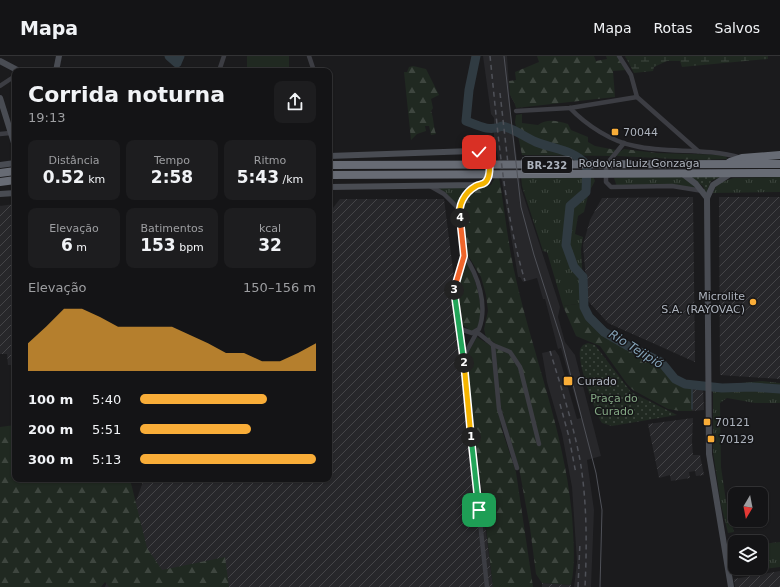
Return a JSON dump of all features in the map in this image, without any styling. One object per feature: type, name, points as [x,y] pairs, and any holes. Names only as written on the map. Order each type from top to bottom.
[{"type":"highway","points":[[722,165],[742,158],[780,155]]},
{"type":"highway","name":"Rodovia Luiz Gonzaga","points":[[332,175],[470,174],[780,164]]},
{"type":"highway","name":"Rodovia Luiz Gonzaga","points":[[332,165],[469,165],[625,169],[683,174],[780,173]]},
{"type":"highway","points":[[0,173],[12,171]]},
{"type":"highway","points":[[0,182],[12,180]]},
{"type":"street","points":[[57,68],[59,56]]},
{"type":"street","points":[[220,68],[224,56]]},
{"type":"street","points":[[309,56],[313,68]]},
{"type":"street","points":[[619,56],[631,75],[637,97],[698,151]]},
{"type":"street","points":[[0,61],[13,68]]},
{"type":"street","points":[[0,86],[12,78]]},
{"type":"street","points":[[516,111],[570,108],[637,97]]},
{"type":"street","points":[[0,98],[12,138]]},
{"type":"street","points":[[570,108],[597,129],[624,143],[659,149],[720,152],[742,158]]},
{"type":"street","points":[[0,134],[10,133]]},
{"type":"street","points":[[624,143],[606,165],[606,182],[611,187],[672,186],[703,191]]},
{"type":"street","points":[[332,156],[479,152],[490,158],[489,172],[484,183],[477,185],[332,187]]},
{"type":"street","points":[[0,165],[12,163]]},
{"type":"street","points":[[683,174],[703,191],[707,198]]},
{"type":"street","points":[[731,174],[713,185],[707,198],[707,372],[709,454],[731,587]]},
{"type":"street","points":[[458,208],[466,195],[477,185]]},
{"type":"street","points":[[430,186],[444,194],[458,208],[464,256],[454,287],[464,356],[487,587]]},
{"type":"street","points":[[0,194],[12,193]]},
{"type":"street","points":[[464,256],[473,268],[480,295],[482,318],[477,332],[464,356]]},
{"type":"street","points":[[459,326],[468,333],[477,332],[493,345],[510,352],[520,367],[539,444]]},
{"type":"street","points":[[493,345],[499,409],[517,468]]},
{"type":"shaded area","points":[[483,56],[507,56],[511,115],[521,188],[560,307],[558,317],[565,342],[575,355],[601,456],[587,460],[594,510],[591,587],[574,587],[577,562],[572,487],[562,434],[547,382],[542,353],[555,350],[559,356],[577,419],[581,418],[561,348],[558,349],[545,299],[543,299],[537,278],[523,282],[520,277],[518,277],[497,153],[494,144],[494,118],[491,114]]},
{"type":"shaded area","points":[[693,197],[695,362],[608,323],[588,301],[583,245],[590,220],[602,198]]},
{"type":"shaded area","points":[[719,197],[780,197],[780,379],[720,375]]},
{"type":"shaded area","points":[[340,199],[444,199],[493,587],[105,587],[143,482],[332,482],[332,209]]},
{"type":"shaded area","points":[[12,204],[12,365],[8,365],[7,354],[0,354],[0,206]]},
{"type":"shaded area","points":[[692,386],[703,387],[704,410],[692,411]]},
{"type":"shaded area","points":[[693,418],[693,455],[700,455],[704,475],[696,476],[695,471],[689,472],[690,478],[671,481],[670,475],[659,478],[648,424]]},
{"type":"shaded area","points":[[780,571],[780,587],[735,587],[734,579],[757,575],[768,575],[768,573]]},
{"type":"shaded area","points":[[542,583],[571,585],[571,587],[542,587]]},
{"type":"green space","points":[[247,56],[289,56],[289,68],[247,68]]},
{"type":"green space","points":[[537,56],[594,56],[596,61],[607,59],[606,56],[617,56],[626,70],[613,71],[615,97],[516,108],[510,95],[509,81],[516,80],[515,72],[539,62]]},
{"type":"green space","points":[[625,56],[768,56],[768,59],[682,67],[680,61],[667,61],[654,67],[653,71],[634,73]]},
{"type":"green space","points":[[413,66],[426,69],[439,95],[431,99],[433,108],[431,111],[436,134],[431,135],[429,126],[425,126],[426,131],[417,134],[411,140],[404,72],[407,72],[409,67]]},
{"type":"green space","points":[[522,114],[522,123],[538,125],[545,121],[553,121],[568,124],[571,130],[588,137],[588,142],[595,146],[621,151],[624,149],[656,153],[726,155],[727,159],[694,160],[618,156],[522,155],[515,122],[516,115]]},
{"type":"green space","points":[[521,176],[593,176],[595,181],[589,192],[584,212],[578,216],[575,234],[583,237],[581,249],[584,303],[563,306],[547,252],[543,251],[522,186]]},
{"type":"green space","points":[[723,176],[711,181],[706,193],[703,186],[690,177]]},
{"type":"green space","points":[[499,177],[513,267],[550,404],[565,467],[570,499],[574,551],[574,565],[571,585],[542,583],[536,574],[530,528],[519,468],[501,407],[494,342],[486,338],[484,329],[488,311],[486,295],[481,277],[468,255],[462,207],[474,190],[491,185],[495,178]]},
{"type":"green space","points":[[680,177],[687,179],[699,189],[672,185],[617,187],[614,178]]},
{"type":"green space","points":[[780,177],[780,192],[713,193],[717,184],[733,178]]},
{"type":"green space","points":[[434,187],[473,187],[461,198],[458,205]]},
{"type":"green space","points":[[466,262],[476,285],[481,310],[480,326],[471,331],[463,325],[458,288]]},
{"type":"green space","points":[[584,303],[587,314],[594,323],[604,331],[652,356],[665,365],[681,382],[692,386],[692,411],[668,409],[633,390],[627,384],[600,346],[576,336],[563,306]]},
{"type":"green space","points":[[477,337],[491,346],[498,410],[502,430],[516,472],[533,587],[493,587],[466,357]]},
{"type":"green space","name":"Praça do Curado","points":[[588,343],[595,345],[631,392],[677,415],[612,426],[602,423],[591,399],[581,365],[580,349],[583,345]]},
{"type":"green space","points":[[762,381],[780,383],[780,403],[755,403],[727,398],[720,403],[721,467],[728,509],[728,527],[733,527],[734,532],[728,533],[721,505],[713,452],[713,391],[710,392],[710,386]]},
{"type":"green space","points":[[12,425],[12,482],[131,482],[147,548],[162,570],[225,557],[229,587],[109,587],[105,582],[101,587],[0,587],[0,427]]},
{"type":"green space","points":[[780,542],[780,567],[768,569],[768,543]]},
{"type":"waterway","name":"Rio Tejipió","points":[[169,56],[177,63],[180,56]]},
{"type":"waterway","name":"Rio Tejipió","points":[[476,56],[469,90],[466,121],[489,128],[498,128],[502,126],[507,127],[536,142],[570,153],[587,165],[586,192],[570,206],[566,245],[574,267],[583,277],[584,307],[589,317],[604,332],[628,346],[661,362],[675,379],[685,384],[722,388],[752,387],[780,389]]},
{"type":"waterway","points":[[692,386],[692,409]]},
{"type":"tram line","points":[[504,56],[521,207],[534,255],[562,342],[596,473],[602,510],[600,587]]},
{"type":"railway","points":[[490,56],[506,198],[511,226],[525,281]]},
{"type":"railway","points":[[500,93],[508,164]]},
{"type":"railway","points":[[550,351],[574,432],[580,460],[586,523],[585,587]]},
{"type":"railway","points":[[560,404],[569,437],[576,474]]},
{"type":"railway","points":[[578,587],[580,542]]},
{"type":"place","name":"70044","points":[[615,132]]},
{"type":"place","name":"Microlite S.A. (RAYOVAC)","points":[[753,302]]},
{"type":"place","name":"Curado","points":[[568,381]]},
{"type":"place","name":"70121","points":[[707,422]]},
{"type":"place","name":"70129","points":[[711,439]]},
{"type":"route","points":[[479,152],[490,158],[489,172],[487,180],[480,185],[477,185],[466,195],[458,208],[464,256],[454,290],[464,356],[469,423],[479,510]]}]
